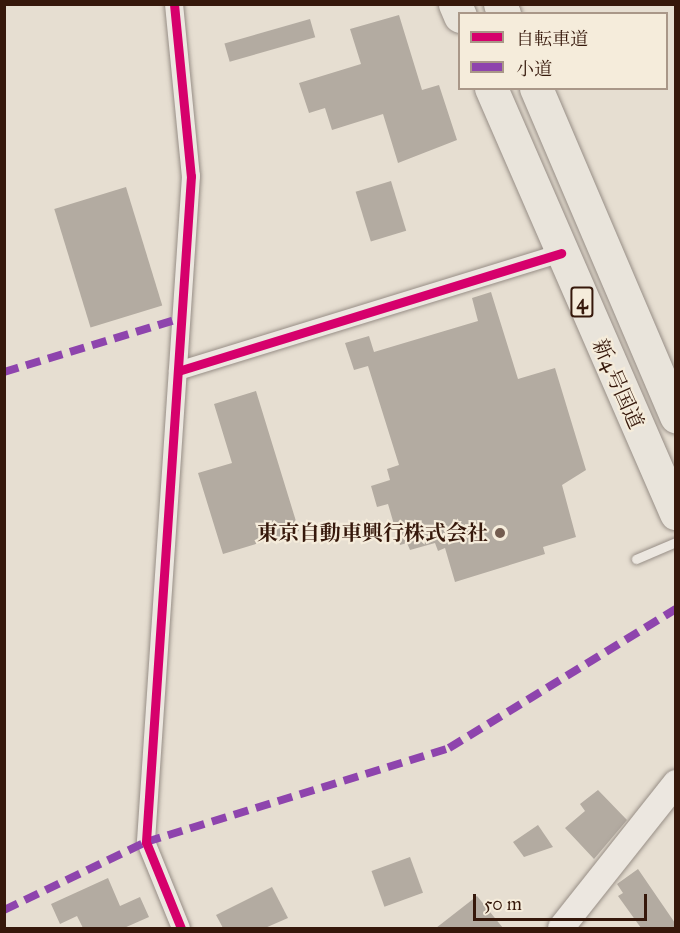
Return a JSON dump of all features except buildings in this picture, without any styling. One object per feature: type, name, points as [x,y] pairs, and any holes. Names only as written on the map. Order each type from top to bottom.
[{"type":"highway","name":"新4号国道","points":[[492,90],[675,514]]},
{"type":"highway","name":"新4号国道","points":[[537,90],[675,416]]},
{"type":"street","points":[[174,4],[191,176],[146,842],[181,928]]},
{"type":"street","points":[[178,371],[561,253]]},
{"type":"street","points":[[561,928],[675,783]]},
{"type":"lane","points":[[636,559],[675,542]]},
{"type":"marked path","points":[[4,372],[182,318]]},
{"type":"marked path","points":[[4,910],[146,842],[449,748],[676,609]]},
{"type":"cycle path","points":[[174,4],[191,176],[146,842],[181,928]]},
{"type":"cycle path","points":[[178,371],[561,253]]},
{"type":"place","name":"東京自動車興行株式会社","points":[[500,533]]}]
